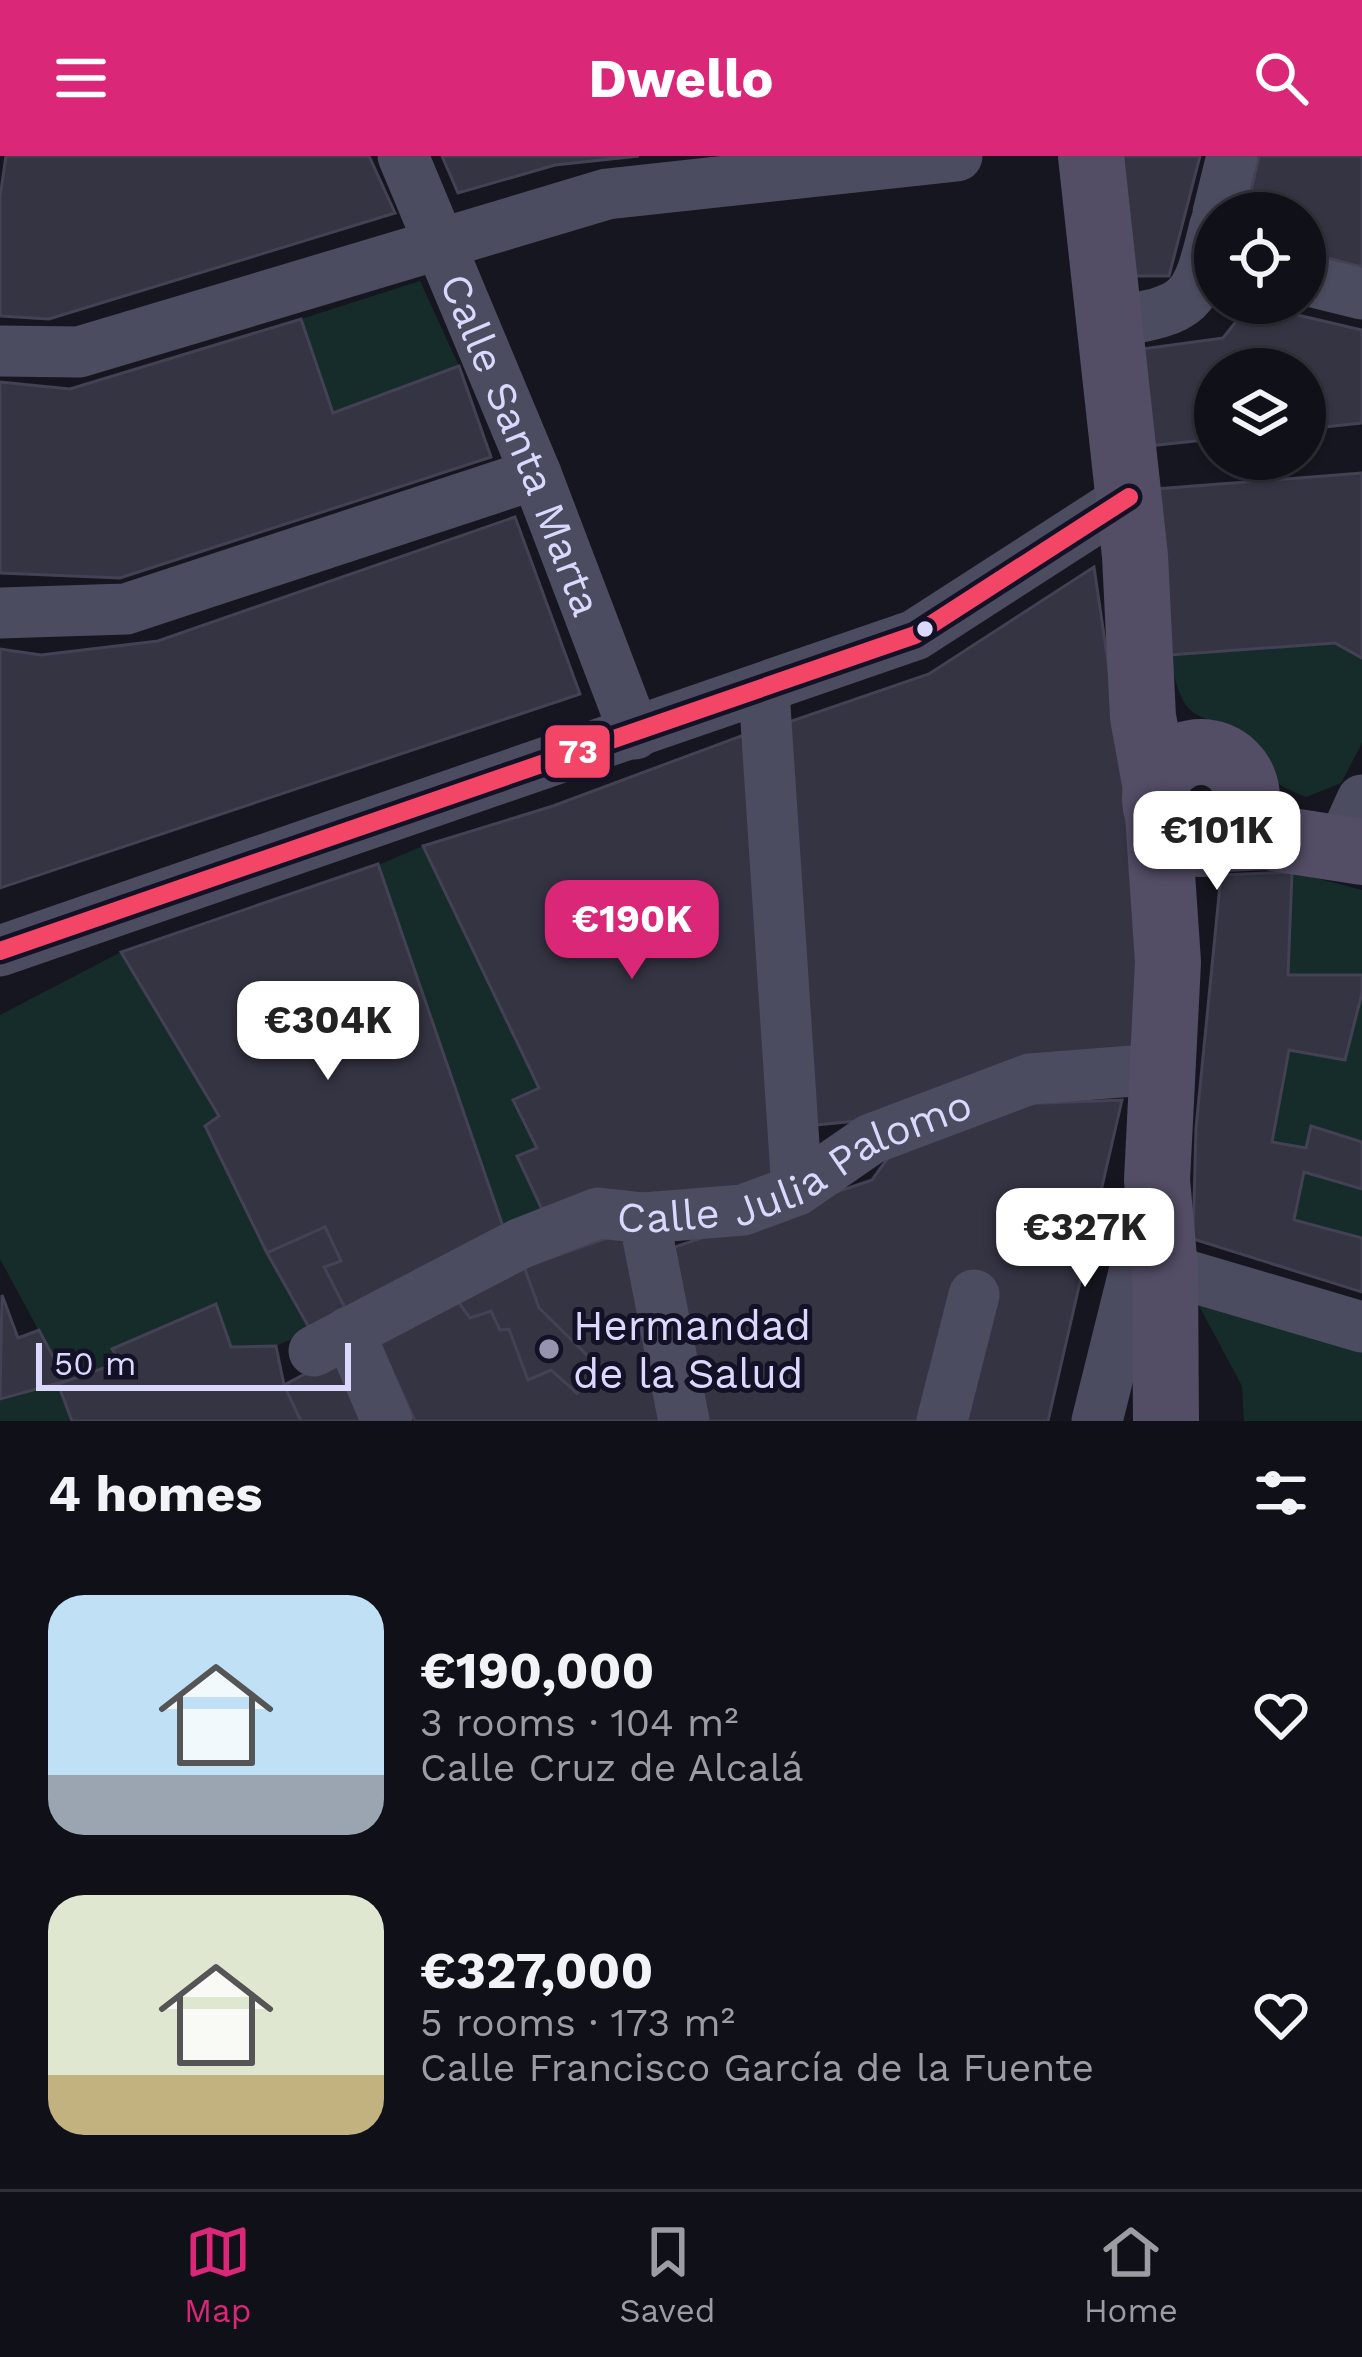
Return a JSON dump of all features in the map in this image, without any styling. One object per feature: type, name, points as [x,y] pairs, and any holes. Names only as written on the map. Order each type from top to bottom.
[{"type":"main road","points":[[1091,156],[1113,322],[1140,612],[1144,717],[1190,782],[1355,832]]},
{"type":"main road","points":[[1190,782],[1175,836],[1189,843],[1355,832]]},
{"type":"main road","points":[[1166,1421],[1165,1269],[1157,1180],[1159,1070],[1190,782]]},
{"type":"main road","points":[[1168,962],[1188,892],[1220,840]]},
{"type":"street","name":"Calle Santa Marta","points":[[404,156],[536,474],[634,734]]},
{"type":"street","points":[[0,351],[80,352],[607,194],[957,156]]},
{"type":"street","points":[[1224,192],[1232,156]]},
{"type":"street","points":[[1113,322],[1173,312],[1194,285]]},
{"type":"street","points":[[1326,285],[1362,294]]},
{"type":"street","points":[[0,613],[68,614],[147,604],[536,474]]},
{"type":"street","points":[[0,951],[764,691],[915,635],[1129,497]]},
{"type":"street","points":[[764,691],[797,1190]]},
{"type":"street","name":"Calle Julia Palomo","points":[[387,1421],[332,1341],[519,1244],[598,1213],[644,1218],[743,1210],[797,1190],[871,1139],[1030,1078],[1159,1070]]},
{"type":"street","points":[[1097,1421],[1157,1180]]},
{"type":"street","points":[[644,1218],[683,1421]]},
{"type":"street","points":[[1165,1269],[1362,1327]]},
{"type":"street","points":[[942,1421],[974,1295]]},
{"type":"green space","points":[[420,281],[459,366],[333,413],[301,319]]},
{"type":"green space","points":[[1335,643],[1362,658],[1362,743],[1341,783],[1306,797],[1272,778],[1246,742],[1189,708],[1170,655]]},
{"type":"green space","points":[[423,846],[539,1088],[537,1148],[547,1220],[508,1241],[378,865]]},
{"type":"green space","points":[[1292,872],[1362,890],[1362,975],[1288,975]]},
{"type":"green space","points":[[121,952],[219,1116],[205,1127],[311,1331],[276,1346],[231,1347],[215,1305],[113,1348],[121,1362],[66,1381],[0,1259],[0,1015]]},
{"type":"green space","points":[[1362,993],[1362,1142],[1312,1126],[1306,1148],[1272,1142],[1289,1050]]},
{"type":"green space","points":[[1304,1172],[1362,1189],[1362,1238],[1294,1220]]},
{"type":"green space","points":[[1198,1304],[1362,1352],[1362,1421],[1244,1421],[1242,1386]]},
{"type":"green space","points":[[58,1384],[72,1421],[0,1421],[0,1400]]},
{"type":"building","points":[[6,156],[369,156],[395,213],[49,319],[0,316],[0,197]]},
{"type":"building","points":[[442,156],[639,156],[555,165],[458,193]]},
{"type":"building","points":[[1123,156],[1200,156],[1169,276],[1131,276]]},
{"type":"building","points":[[1259,156],[1362,156],[1362,267],[1326,258],[1326,192],[1251,192]]},
{"type":"building","points":[[301,319],[333,413],[459,366],[491,457],[120,578],[0,573],[0,382],[70,389]]},
{"type":"building","points":[[1326,322],[1362,330],[1362,423],[1326,427],[1326,348],[1194,348],[1194,441],[1148,446],[1142,349],[1223,338],[1234,324]]},
{"type":"building","points":[[1362,473],[1362,658],[1335,643],[1170,655],[1156,489],[1326,480],[1326,476]]},
{"type":"building","points":[[515,517],[580,694],[0,888],[0,649],[41,655],[158,641]]},
{"type":"building","points":[[1094,567],[1128,800],[1138,934],[1132,1062],[877,1119],[805,1126],[780,725],[929,674]]},
{"type":"building","points":[[749,733],[782,1183],[547,1220],[517,1156],[537,1148],[513,1100],[539,1088],[423,846],[553,806]]},
{"type":"building","points":[[378,864],[508,1241],[348,1314],[324,1267],[341,1261],[325,1227],[267,1253],[205,1126],[219,1116],[121,952]]},
{"type":"building","points":[[1292,872],[1288,975],[1362,975],[1362,993],[1345,1060],[1289,1050],[1272,1142],[1306,1148],[1311,1126],[1362,1142],[1362,1189],[1304,1172],[1294,1220],[1362,1238],[1362,1292],[1193,1239],[1196,1128],[1221,875]]},
{"type":"building","points":[[1122,1100],[1048,1421],[697,1421],[663,1251],[872,1180],[903,1137],[1018,1104]]},
{"type":"building","points":[[325,1227],[341,1261],[324,1267],[348,1314],[311,1331],[267,1253]]},
{"type":"building","points":[[630,1230],[671,1421],[415,1421],[378,1340],[456,1299],[470,1318],[491,1311],[500,1330],[509,1329],[528,1380],[551,1370],[577,1393],[601,1369],[539,1308],[524,1267]]},
{"type":"building","name":"Hermandad de la Salud","points":[[524,1267],[539,1308],[601,1369],[577,1393],[551,1370],[528,1380],[509,1329],[500,1330],[491,1311],[470,1318],[456,1299]]},
{"type":"building","points":[[2,1295],[18,1338],[39,1330],[66,1381],[0,1399]]},
{"type":"building","points":[[216,1304],[231,1347],[276,1346],[284,1385],[301,1421],[72,1421],[58,1384],[121,1362],[112,1349]]},
{"type":"building","points":[[343,1354],[369,1421],[301,1421],[284,1385]]},
{"type":"transit line","name":"73","points":[[0,951],[915,635],[1129,497]]},
{"type":"place","name":"Hermandad de la Salud","points":[[549,1349]]}]
